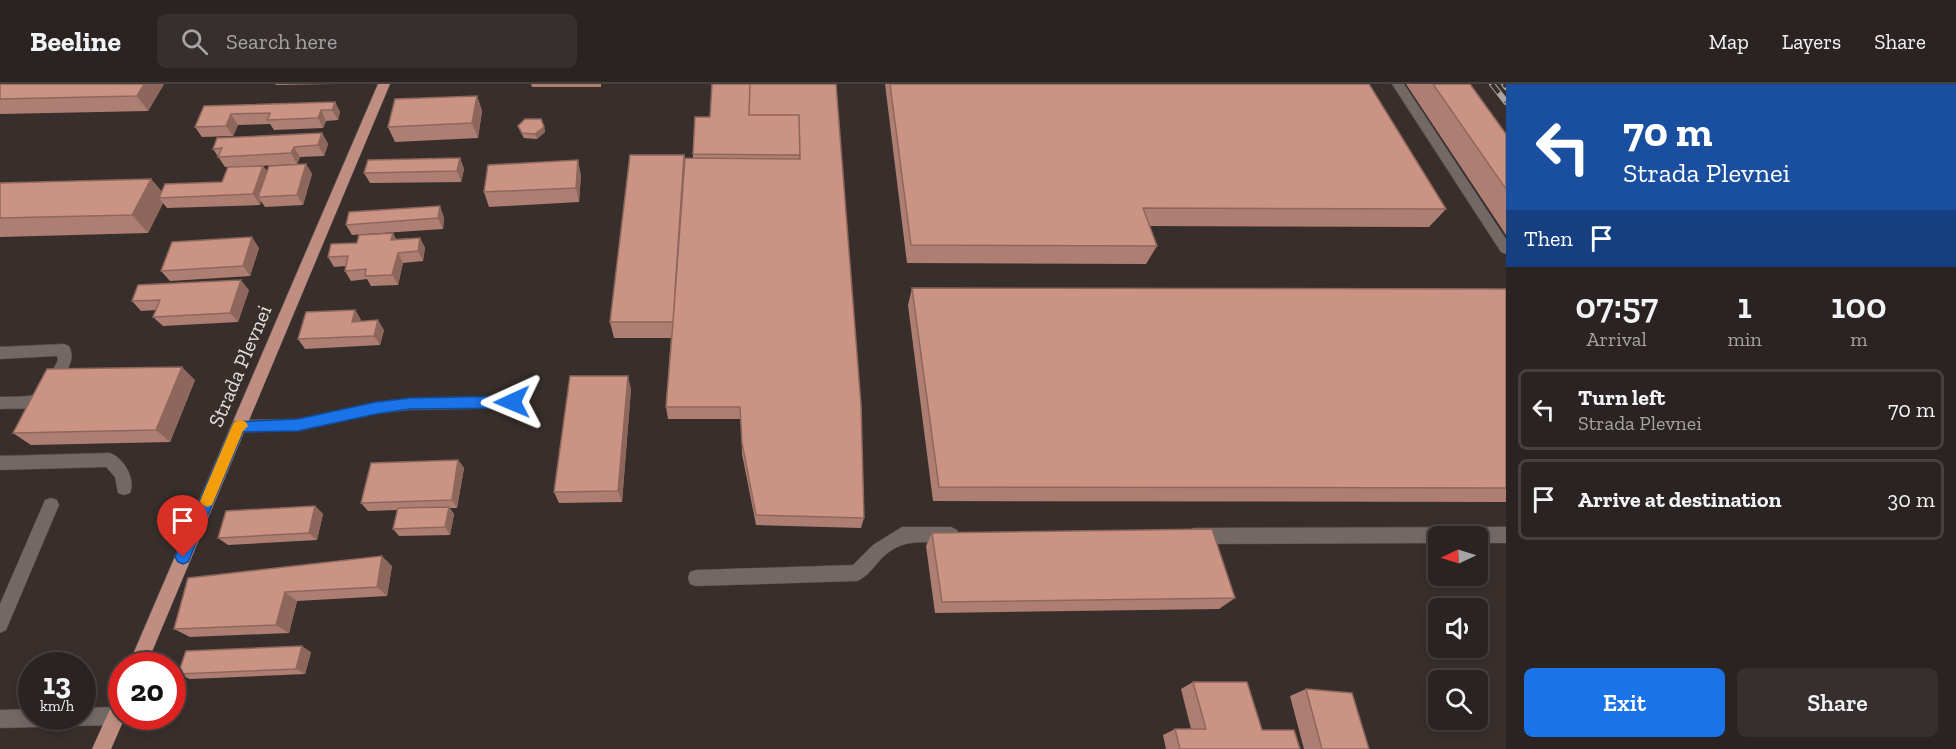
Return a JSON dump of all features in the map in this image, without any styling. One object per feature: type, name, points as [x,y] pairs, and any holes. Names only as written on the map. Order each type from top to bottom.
[{"type":"main road","name":"Strada Plevnei","points":[[143,652],[384,84]]},
{"type":"main road","points":[[101,749],[109,730]]},
{"type":"lane","points":[[1398,84],[1506,249]]},
{"type":"lane","points":[[0,353],[64,350],[64,360],[47,396],[35,402],[0,403]]},
{"type":"lane","points":[[239,426],[298,425],[376,408],[410,404],[512,402]]},
{"type":"lane","points":[[0,463],[110,460],[122,474],[124,488]]},
{"type":"lane","points":[[0,624],[51,505]]},
{"type":"lane","points":[[696,578],[858,573],[879,550],[902,535],[971,535]]},
{"type":"lane","points":[[1180,536],[1506,535]]},
{"type":"lane","points":[[0,719],[18,719]]},
{"type":"building","points":[[0,84],[144,84],[137,96],[0,99]]},
{"type":"building","points":[[712,84],[750,84],[749,115],[799,115],[800,155],[693,154],[695,117],[710,117]]},
{"type":"building","points":[[750,84],[836,84],[861,405],[864,518],[756,515],[742,443],[740,407],[666,407],[685,158],[800,159],[799,115],[749,115]]},
{"type":"building","points":[[890,84],[1369,84],[1446,209],[1143,208],[1157,246],[911,245]]},
{"type":"building","points":[[1433,84],[1470,84],[1506,134],[1506,189]]},
{"type":"building","points":[[477,96],[472,123],[388,127],[395,99]]},
{"type":"building","points":[[335,102],[332,110],[321,110],[318,118],[267,120],[270,113],[231,114],[226,126],[195,127],[204,106]]},
{"type":"building","points":[[525,119],[541,119],[544,127],[535,134],[522,133],[518,126]]},
{"type":"building","points":[[322,133],[318,145],[294,147],[291,153],[218,157],[222,148],[213,149],[217,138]]},
{"type":"building","points":[[630,155],[684,155],[673,322],[610,322]]},
{"type":"building","points":[[460,158],[457,171],[364,173],[368,160]]},
{"type":"building","points":[[578,160],[576,188],[484,192],[488,165]]},
{"type":"building","points":[[306,164],[297,195],[258,197],[269,166]]},
{"type":"building","points":[[263,166],[253,194],[159,198],[165,184],[222,182],[228,167]]},
{"type":"building","points":[[151,179],[132,215],[0,218],[0,183]]},
{"type":"building","points":[[440,206],[438,218],[346,225],[349,212]]},
{"type":"building","points":[[393,233],[391,240],[420,238],[418,251],[398,253],[392,275],[365,276],[366,269],[345,271],[348,256],[328,257],[331,244],[357,243],[359,235]]},
{"type":"building","points":[[252,237],[243,266],[161,271],[172,242]]},
{"type":"building","points":[[241,280],[230,313],[153,317],[160,300],[132,301],[138,285]]},
{"type":"building","points":[[912,288],[1506,289],[1506,488],[939,487]]},
{"type":"building","points":[[355,310],[352,322],[378,320],[374,336],[298,339],[306,312]]},
{"type":"building","points":[[182,367],[156,430],[13,433],[47,369]]},
{"type":"building","points":[[570,376],[628,376],[618,491],[554,492]]},
{"type":"building","points":[[458,460],[452,500],[361,503],[371,463]]},
{"type":"building","points":[[315,506],[309,533],[218,538],[226,511]]},
{"type":"building","points":[[449,507],[445,527],[393,529],[398,508]]},
{"type":"building","points":[[1212,529],[1235,598],[942,602],[932,533]]},
{"type":"building","points":[[382,556],[377,587],[285,592],[276,625],[174,629],[188,578]]},
{"type":"building","points":[[302,646],[296,669],[186,674],[186,651]]},
{"type":"building","points":[[1193,682],[1247,682],[1262,730],[1294,730],[1300,749],[1180,749],[1175,729],[1206,729]]},
{"type":"building","points":[[1306,689],[1352,693],[1369,749],[1322,749]]},
{"type":"railway","points":[[1492,84],[1506,102]]},
{"type":"slow traffic","points":[[207,501],[239,426],[241,426]]},
{"type":"route","points":[[183,557],[239,426],[298,425],[376,408],[410,404],[512,402]]}]
